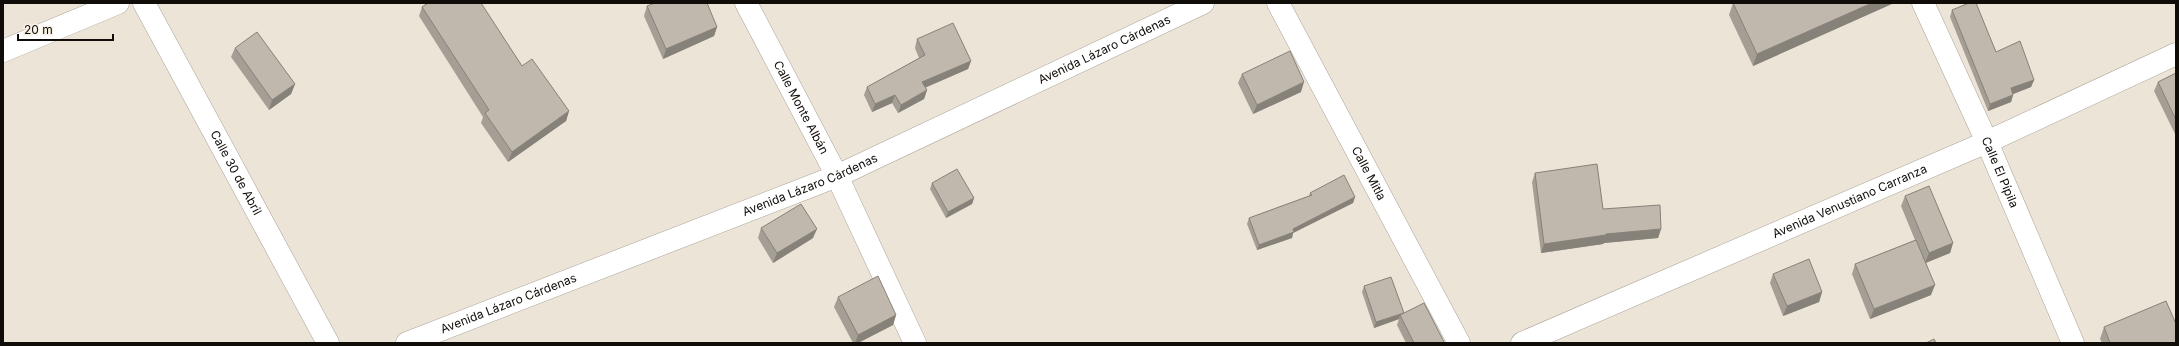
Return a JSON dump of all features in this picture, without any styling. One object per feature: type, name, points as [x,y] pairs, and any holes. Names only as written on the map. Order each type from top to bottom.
[{"type":"street","points":[[3,51],[118,3]]},
{"type":"street","name":"Calle 30 de Abril","points":[[144,3],[328,343]]},
{"type":"street","name":"Calle Monte Albán","points":[[746,3],[837,176],[915,343]]},
{"type":"street","name":"Avenida Lázaro Cárdenas","points":[[406,343],[837,176],[1203,3]]},
{"type":"street","name":"Calle Mitla","points":[[1278,3],[1459,343]]},
{"type":"street","name":"Calle El Pípila","points":[[1923,3],[1987,142],[2073,343]]},
{"type":"street","name":"Avenida Venustiano Carranza","points":[[1522,343],[1987,142],[2176,54]]},
{"type":"building","points":[[428,3],[481,3],[522,66],[532,59],[569,111],[512,152],[485,113],[489,110],[422,7]]},
{"type":"building","points":[[655,3],[707,3],[717,27],[666,49],[647,6]]},
{"type":"building","points":[[1733,3],[1872,3],[1757,54]]},
{"type":"building","points":[[1969,3],[1976,3],[1996,52],[2020,41],[2034,80],[2011,88],[2013,95],[1990,104],[1952,10]]},
{"type":"building","points":[[953,23],[971,61],[922,82],[927,90],[901,105],[895,95],[875,104],[867,87],[925,55],[917,39]]},
{"type":"building","points":[[257,32],[295,84],[272,100],[235,48]]},
{"type":"building","points":[[1290,51],[1304,82],[1257,105],[1242,74]]},
{"type":"building","points":[[2176,73],[2176,120],[2158,82]]},
{"type":"building","points":[[1597,164],[1603,209],[1660,205],[1661,229],[1606,234],[1544,244],[1535,173]]},
{"type":"building","points":[[957,169],[974,198],[948,212],[932,183]]},
{"type":"building","points":[[1344,175],[1355,197],[1293,229],[1294,232],[1259,245],[1249,218],[1312,195],[1310,193]]},
{"type":"building","points":[[1929,186],[1953,243],[1929,253],[1905,196]]},
{"type":"building","points":[[801,204],[817,229],[777,253],[761,228]]},
{"type":"building","points":[[1916,240],[1935,285],[1874,309],[1855,264]]},
{"type":"building","points":[[1809,259],[1822,292],[1787,306],[1773,274]]},
{"type":"building","points":[[878,276],[896,315],[858,335],[838,297]]},
{"type":"building","points":[[1391,277],[1404,313],[1376,322],[1364,286]]},
{"type":"building","points":[[2166,301],[2176,324],[2176,343],[2110,343],[2104,327]]},
{"type":"building","points":[[1424,303],[1444,342],[1442,343],[1414,343],[1400,315]]},
{"type":"building","points":[[1934,339],[1936,343],[1926,343]]}]
